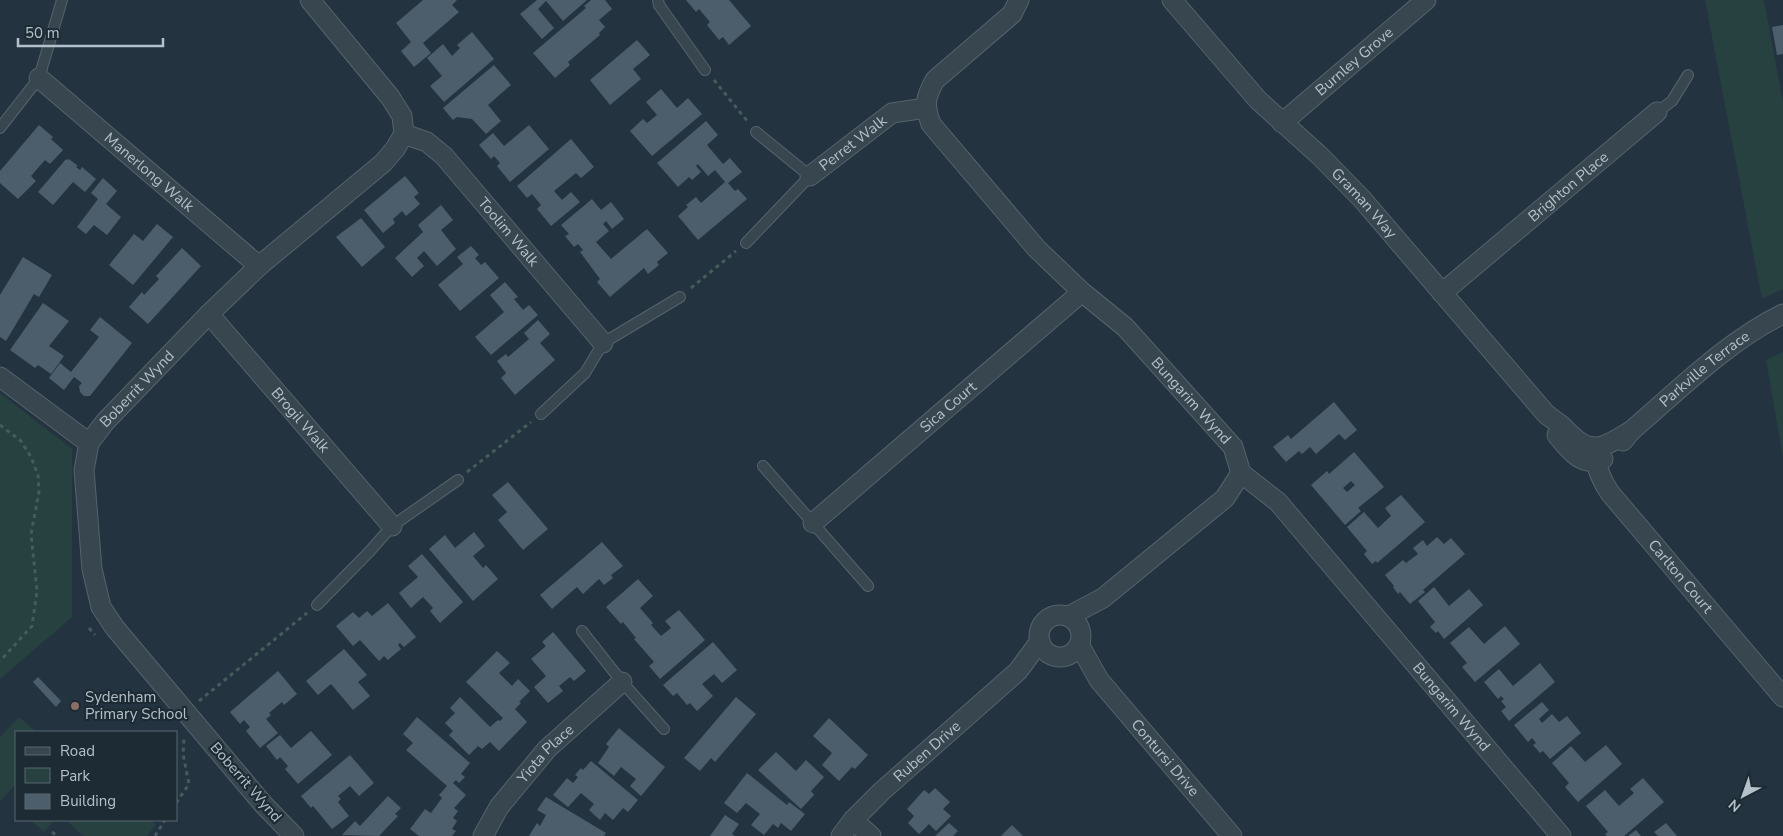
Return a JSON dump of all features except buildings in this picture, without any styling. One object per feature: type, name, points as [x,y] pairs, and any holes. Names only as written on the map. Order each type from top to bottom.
[{"type":"street","points":[[310,0],[390,97],[402,116],[404,134]]},
{"type":"street","points":[[926,108],[928,92],[935,80],[1012,14],[1019,0]]},
{"type":"street","name":"Graman Way","points":[[1172,0],[1258,100],[1342,177],[1546,414],[1593,455]]},
{"type":"street","name":"Burnley Grove","points":[[1282,123],[1426,0]]},
{"type":"street","name":"Manerlong Walk","points":[[39,78],[259,266]]},
{"type":"street","name":"Perret Walk","points":[[810,176],[892,113],[926,108]]},
{"type":"street","name":"Bungarim Wynd","points":[[926,108],[932,124],[1037,249],[1082,292],[1124,327],[1233,447],[1241,473],[1278,502],[1561,836]]},
{"type":"street","name":"Brighton Place","points":[[1442,293],[1657,112]]},
{"type":"street","name":"Boberrit Wynd","points":[[294,836],[263,804],[115,628],[101,607],[92,569],[84,470],[89,443],[105,422],[208,314],[259,266],[383,163],[395,149],[404,134]]},
{"type":"street","name":"Toolim Walk","points":[[404,134],[427,142],[444,156],[603,343]]},
{"type":"street","name":"Sica Court","points":[[813,523],[1082,292]]},
{"type":"street","name":"Brogil Walk","points":[[208,314],[392,526]]},
{"type":"street","name":"Parkville Terrace","points":[[1593,455],[1602,446],[1631,431],[1753,330],[1783,314]]},
{"type":"street","points":[[0,377],[89,443]]},
{"type":"street","name":"Carlton Court","points":[[1593,455],[1610,492],[1783,697]]},
{"type":"street","name":"Ruben Drive","points":[[841,836],[853,820],[882,791],[1018,671],[1063,646],[1103,598],[1225,498],[1241,473]]},
{"type":"street","name":"Ruben Drive","points":[[1063,646],[1040,628],[1048,618],[1056,614],[1069,616],[1103,598]]},
{"type":"street","name":"Contursi Drive","points":[[1069,616],[1075,620],[1063,646],[1099,680],[1232,836]]},
{"type":"street","name":"Yiota Place","points":[[483,836],[499,807],[548,749],[622,682]]},
{"type":"street","points":[[853,820],[871,836]]},
{"type":"lane","points":[[0,128],[39,78],[62,0]]},
{"type":"lane","points":[[658,0],[659,5],[705,70]]},
{"type":"lane","name":"Brighton Place","points":[[1657,112],[1672,101],[1688,76]]},
{"type":"lane","name":"Perret Walk","points":[[746,243],[810,176],[756,132]]},
{"type":"lane","points":[[541,414],[585,373],[603,343],[680,297]]},
{"type":"lane","points":[[763,466],[868,586]]},
{"type":"lane","points":[[317,605],[392,526],[458,480]]},
{"type":"lane","points":[[582,630],[622,682],[664,729]]},
{"type":"path","points":[[705,70],[756,132]]},
{"type":"path","points":[[680,297],[746,243]]},
{"type":"path","points":[[458,480],[541,414]]},
{"type":"path","points":[[0,424],[20,441],[31,456],[38,475],[39,492],[31,534],[37,591],[32,626],[0,661]]},
{"type":"path","points":[[186,712],[317,605]]},
{"type":"path","points":[[178,800],[189,784],[183,754],[184,738]]},
{"type":"path","points":[[155,836],[164,821]]},
{"type":"path","points":[[52,832],[57,836]]},
{"type":"green space","points":[[1705,0],[1764,0],[1783,103],[1783,289],[1762,299]]},
{"type":"green space","points":[[1783,352],[1783,458],[1766,360]]},
{"type":"green space","points":[[0,393],[72,449],[72,617],[0,679]]},
{"type":"green space","points":[[19,717],[35,731],[15,731],[15,785],[0,801],[0,737]]},
{"type":"green space","points":[[31,821],[54,821],[44,832]]},
{"type":"green space","points":[[67,821],[151,821],[156,825],[147,836],[83,836]]},
{"type":"place","name":"Sydenham Primary School","points":[[75,706]]}]
